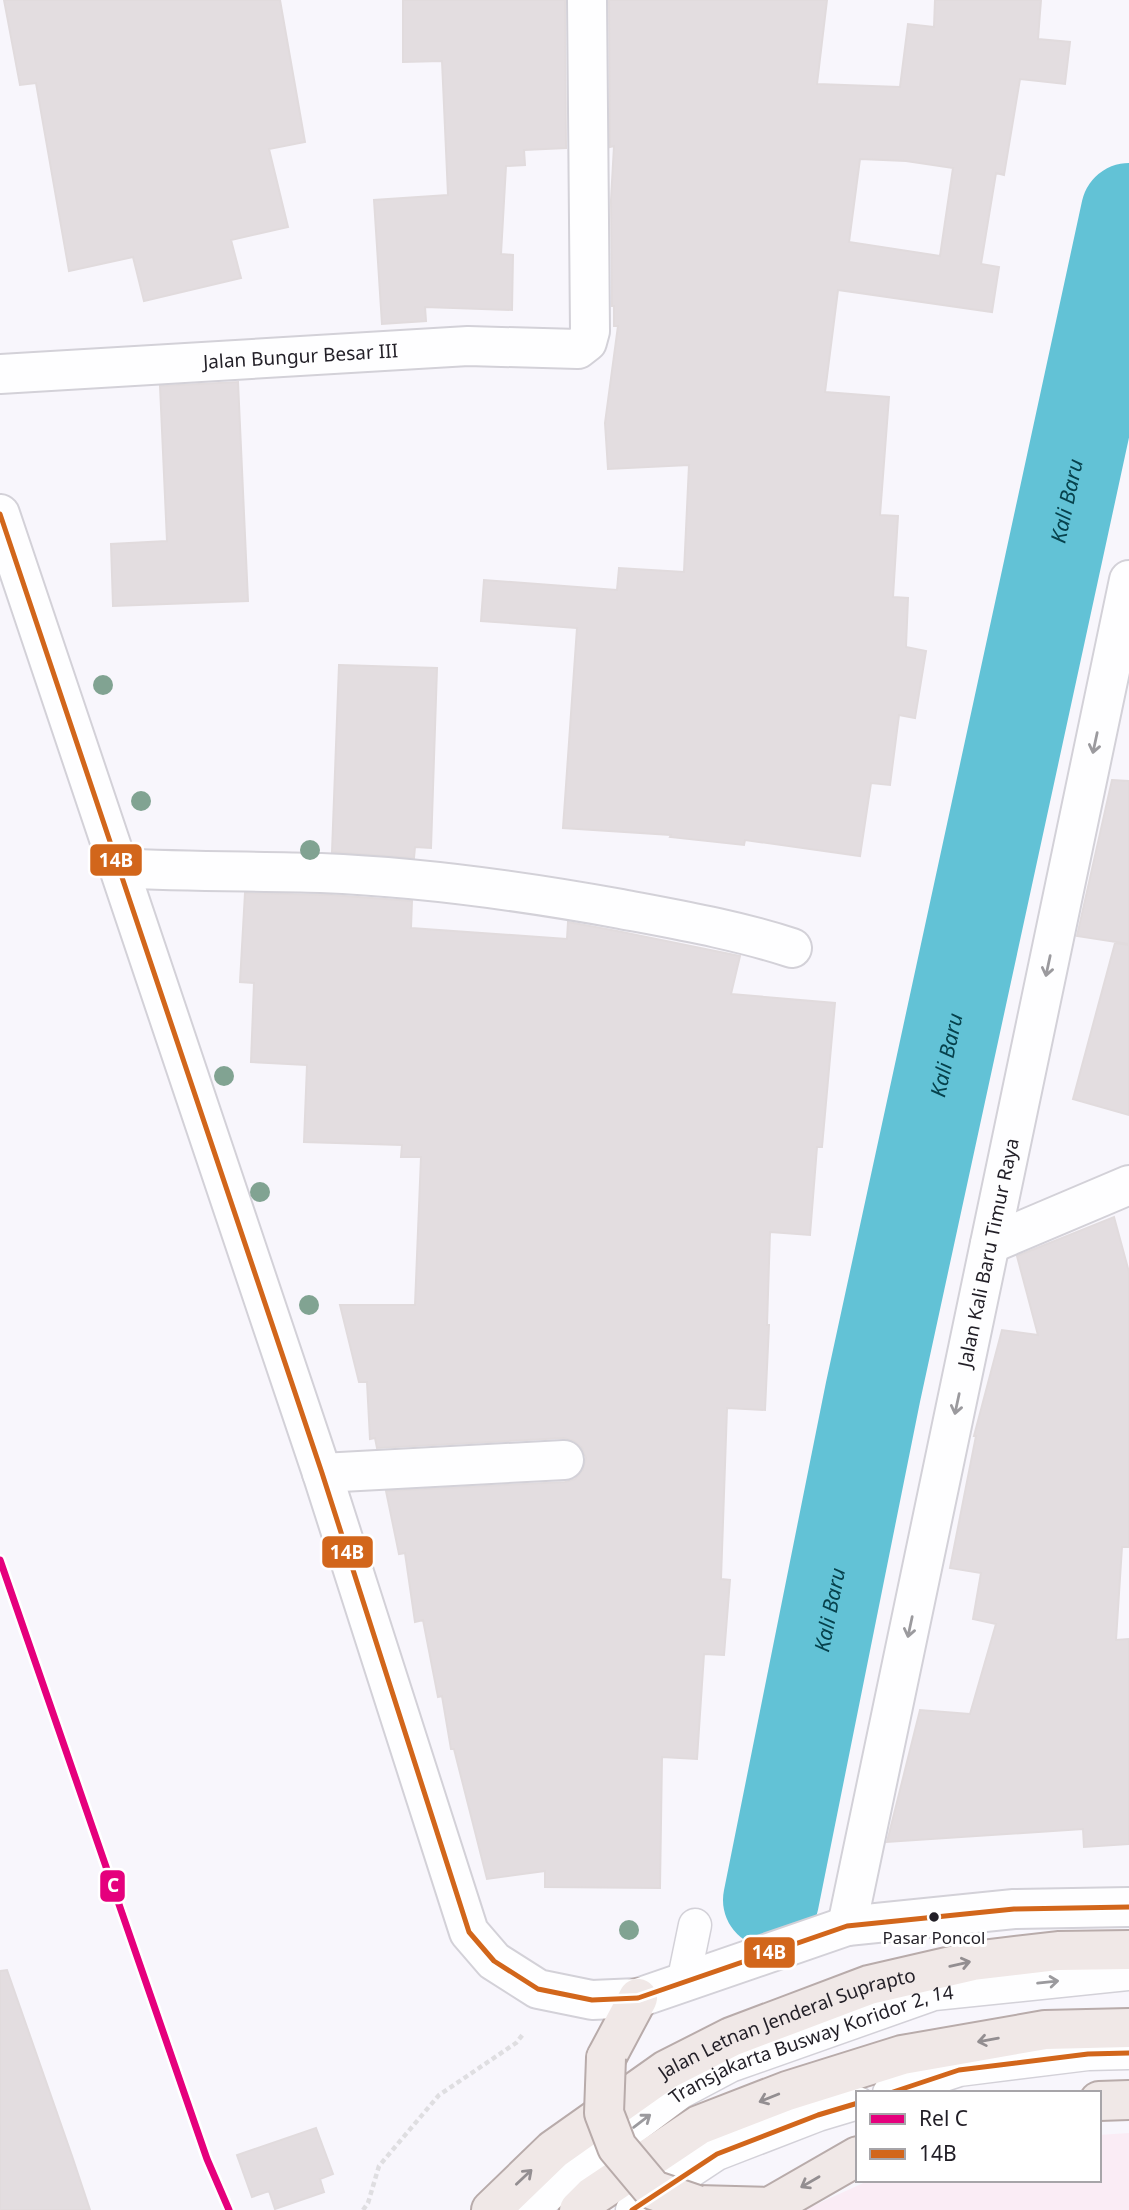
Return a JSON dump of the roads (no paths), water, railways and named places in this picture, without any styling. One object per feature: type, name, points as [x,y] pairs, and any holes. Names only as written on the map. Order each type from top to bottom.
[{"type":"main road","name":"Jalan Letnan Jenderal Suprapto","points":[[491,2210],[553,2151],[666,2070],[731,2037],[869,1985],[973,1961],[1058,1951],[1129,1951]]},
{"type":"main road","points":[[638,1998],[606,2058],[604,2113],[617,2147],[653,2190],[697,2205],[766,2208],[856,2157]]},
{"type":"main road","points":[[579,2210],[593,2196],[699,2126],[787,2091],[902,2055],[1045,2031],[1129,2028]]},
{"type":"main road","points":[[1101,2101],[1129,2100]]},
{"type":"street","name":"Jalan Bungur Besar III","points":[[0,374],[468,346],[578,349],[587,342],[590,331],[587,0]]},
{"type":"street","points":[[0,514],[322,1473],[469,1933],[494,1961],[538,1989],[592,2000],[638,1998],[847,1926],[1014,1909],[1129,1907]]},
{"type":"street","name":"Jalan Kali Baru Timur Raya","points":[[847,1926],[990,1244],[1116,702],[1129,580]]},
{"type":"street","points":[[119,868],[171,872],[323,873],[459,884],[551,895],[749,934],[792,948]]},
{"type":"street","points":[[990,1244],[1129,1185]]},
{"type":"street","points":[[322,1473],[564,1460]]},
{"type":"lane","points":[[682,1983],[695,1925]]},
{"type":"lane","name":"Transjakarta Busway Koridor 2, 14","points":[[533,2210],[568,2177],[681,2092],[730,2066],[934,1994],[1129,1973]]},
{"type":"lane","points":[[895,2091],[960,2070],[1088,2054],[1129,2053]]},
{"type":"lane","points":[[632,2210],[717,2154],[856,2104]]},
{"type":"waterway","name":"Kali Baru","points":[[771,1900],[873,1392],[1129,211]]},
{"type":"rail line","name":"C","points":[[0,1560],[207,2159],[229,2210]]},
{"type":"place","name":"Pasar Poncol","points":[[934,1917]]}]
